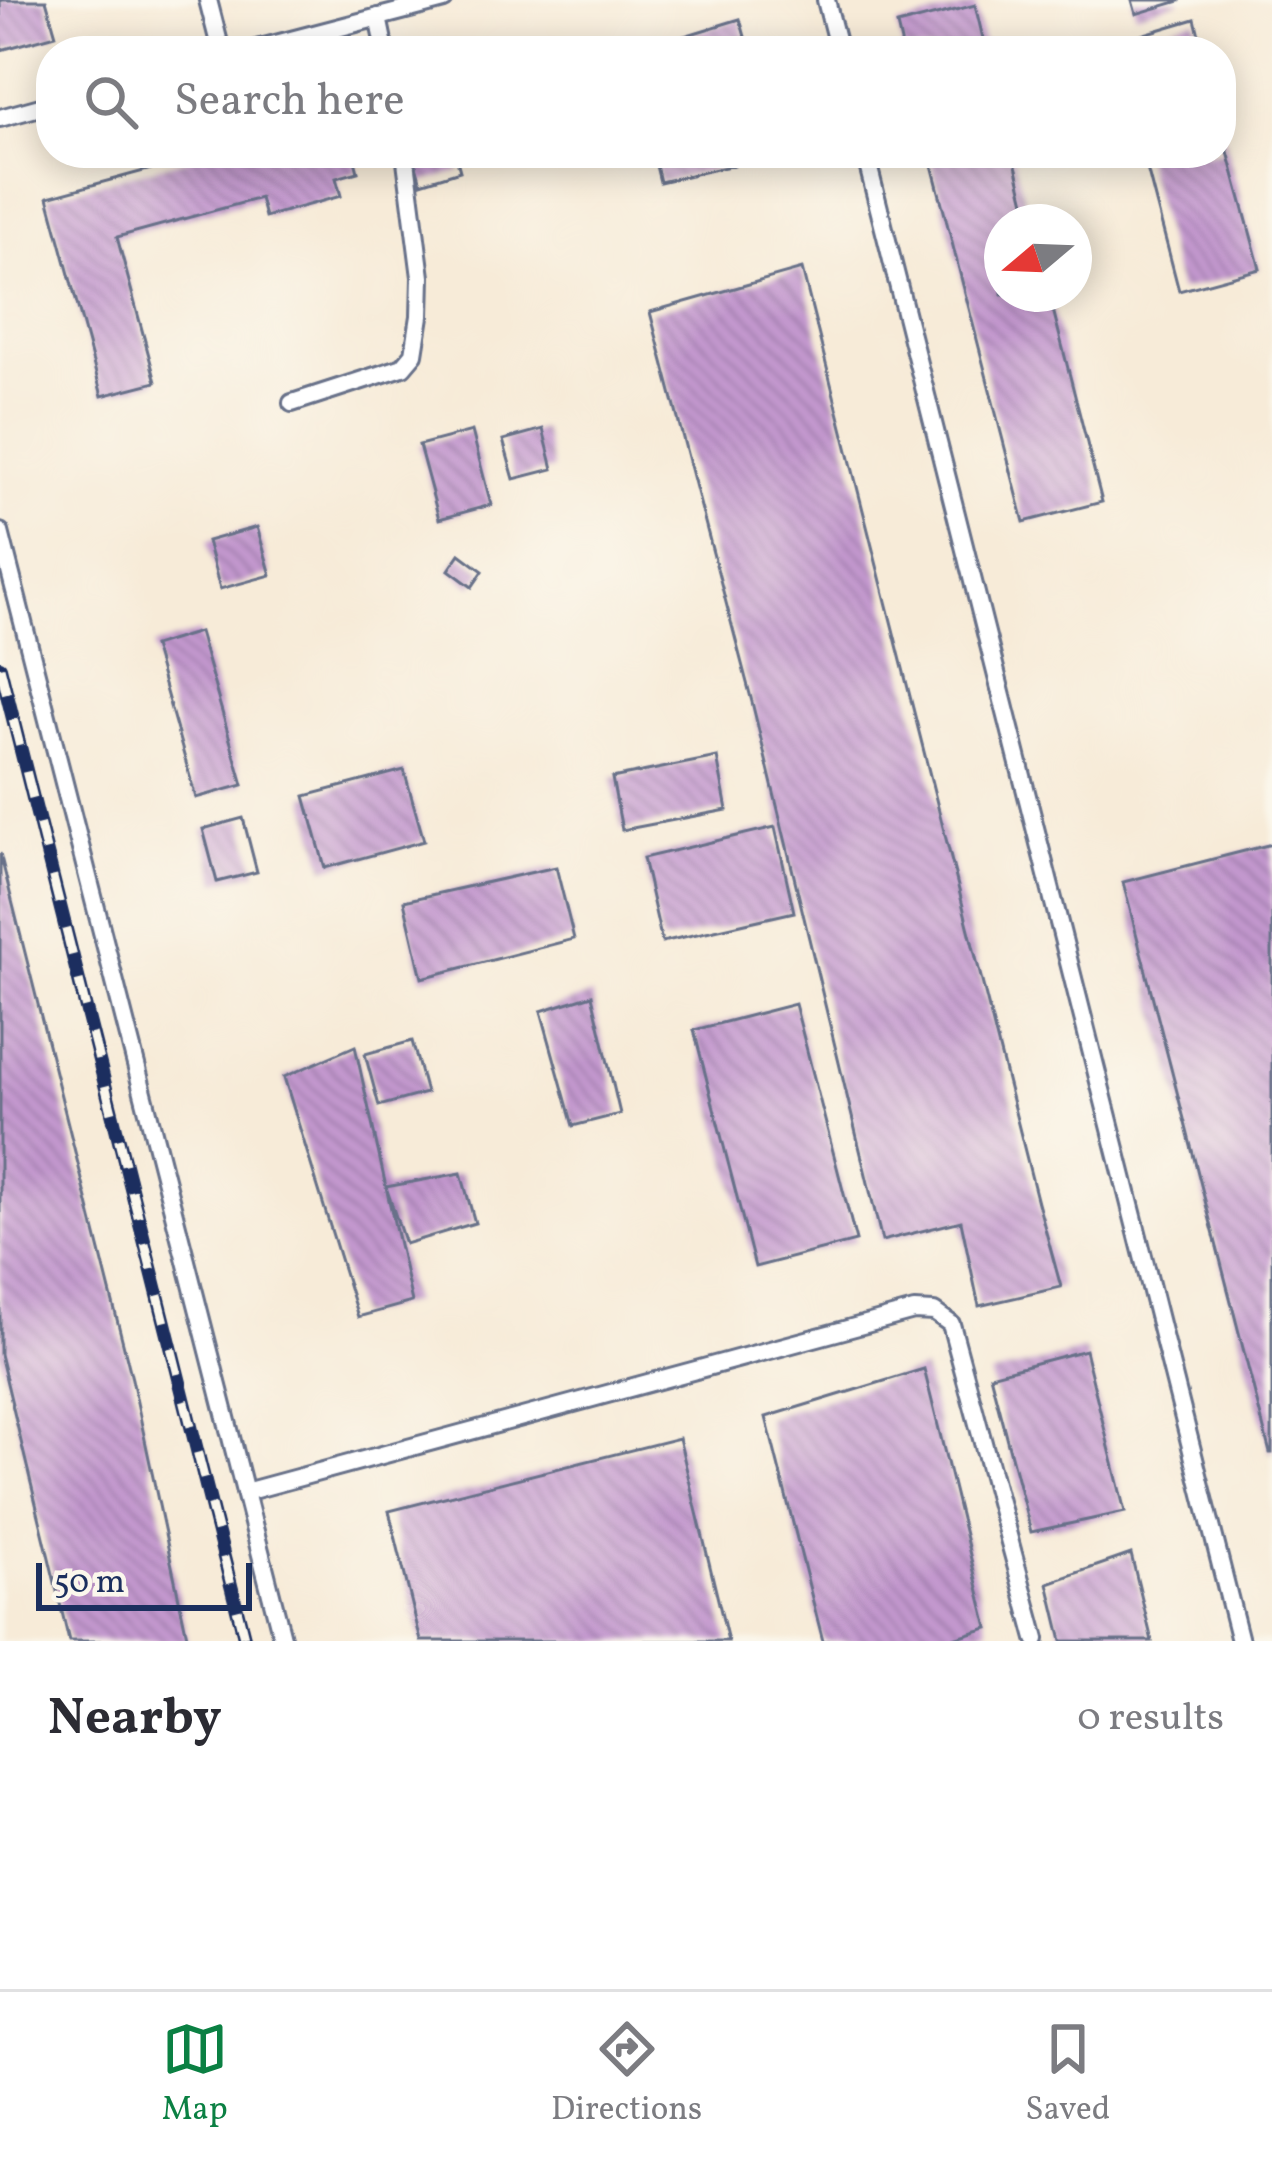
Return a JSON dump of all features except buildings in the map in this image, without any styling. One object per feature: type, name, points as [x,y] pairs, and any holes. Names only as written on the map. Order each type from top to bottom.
[{"type":"lane","points":[[208,0],[217,36]]},
{"type":"lane","points":[[306,36],[444,0]]},
{"type":"lane","points":[[826,0],[835,36]]},
{"type":"lane","points":[[378,17],[382,36]]},
{"type":"lane","points":[[0,118],[36,108]]},
{"type":"lane","points":[[292,403],[403,367],[414,355],[421,278],[407,168]]},
{"type":"lane","points":[[869,168],[1240,1641]]},
{"type":"lane","points":[[0,532],[283,1641]]},
{"type":"lane","points":[[245,1492],[914,1311],[934,1312],[951,1324],[1036,1639]]},
{"type":"railway","points":[[0,667],[245,1641]]}]
